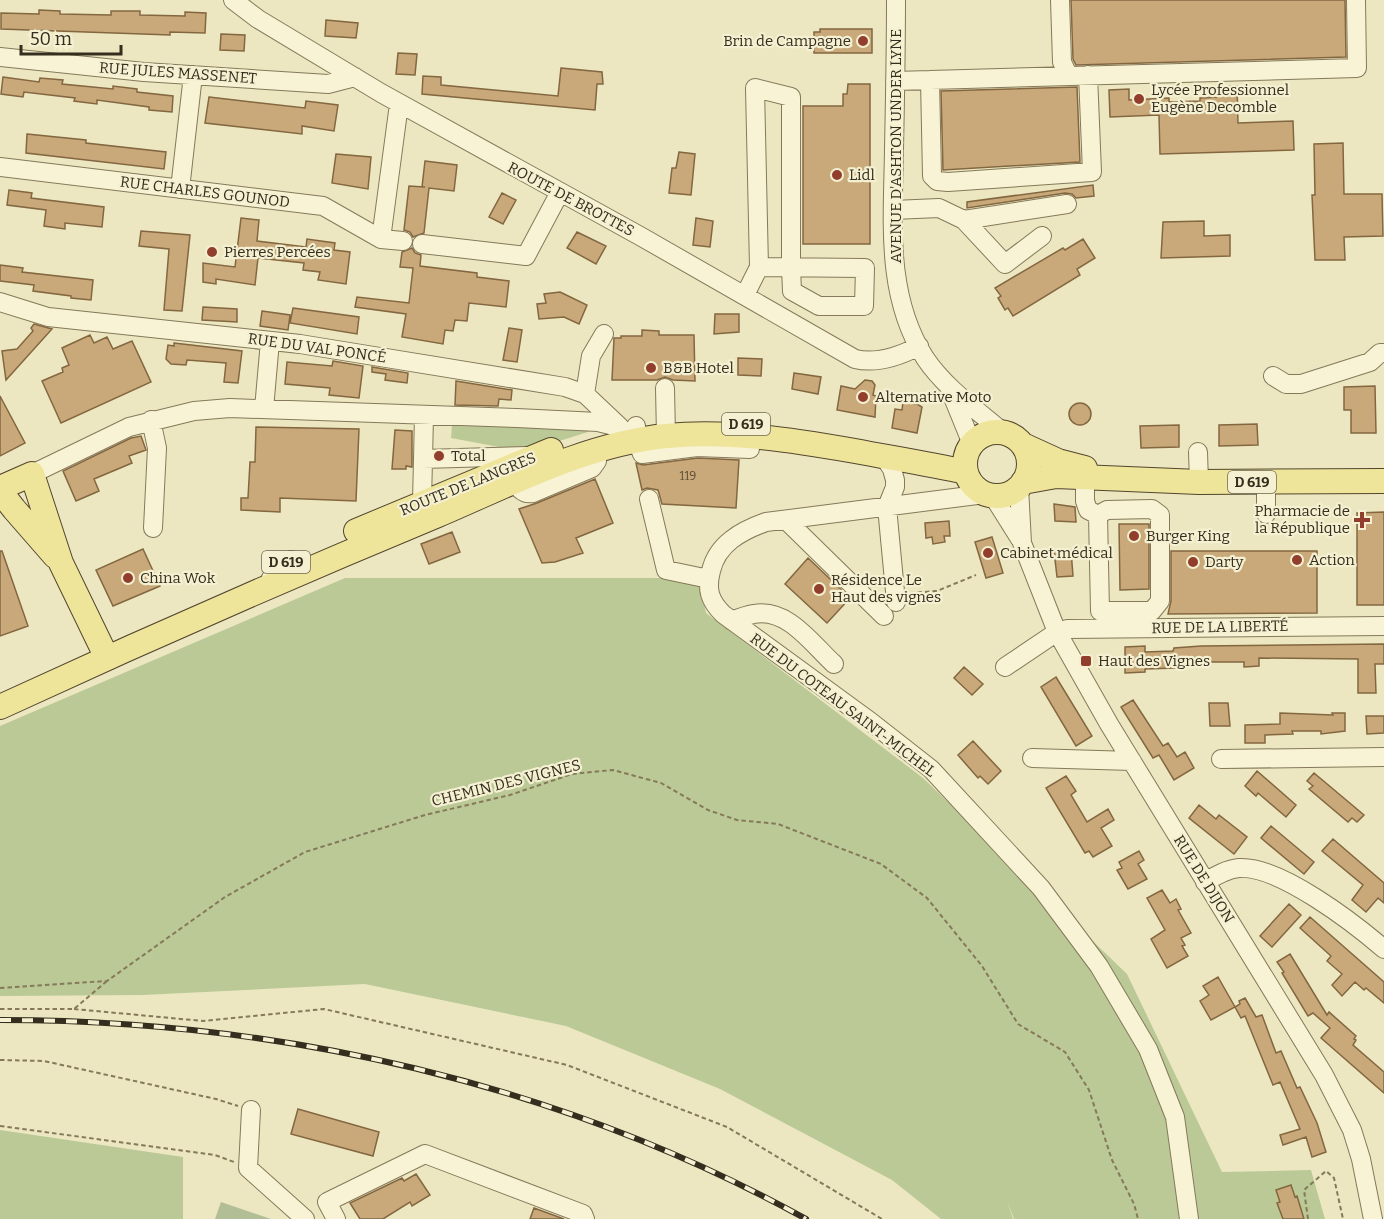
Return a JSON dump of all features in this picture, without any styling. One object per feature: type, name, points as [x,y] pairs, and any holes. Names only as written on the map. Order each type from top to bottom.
[{"type":"main road","name":"ROUTE DE LANGRES","points":[[666,430],[698,421],[756,424],[938,454],[975,473]]},
{"type":"main road","name":"ROUTE DE LANGRES","points":[[0,690],[104,651],[291,560],[422,502],[511,475],[540,462],[575,441],[631,431],[666,430],[750,436],[975,473]]},
{"type":"main road","name":"ROUTE DE LANGRES","points":[[589,454],[631,431]]},
{"type":"main road","points":[[994,432],[1013,439],[1029,460],[1029,470],[1021,484],[1008,495],[975,473],[984,435],[994,432]]},
{"type":"main road","name":"D 619","points":[[1013,439],[1058,460],[1120,478],[1199,482],[1384,481]]},
{"type":"main road","name":"D 619","points":[[540,462],[589,454]]},
{"type":"main road","points":[[61,562],[14,509],[0,489],[32,474],[61,562],[104,651]]},
{"type":"main road","name":"D 619","points":[[0,707],[104,651],[227,605],[353,550],[511,475]]},
{"type":"main road","points":[[1021,484],[1056,476],[1120,478]]},
{"type":"street","name":"ROUTE DE BROTTES","points":[[233,0],[258,19],[399,104],[745,295],[855,359],[867,362],[909,351],[919,346]]},
{"type":"street","name":"AVENUE D'ASHTON UNDER LYNE","points":[[896,0],[893,210],[896,284],[904,316],[926,359],[948,385],[1013,439]]},
{"type":"street","points":[[1060,0],[1062,62],[1068,75]]},
{"type":"street","points":[[895,81],[1357,68],[1356,0]]},
{"type":"street","name":"RUE JULES MASSENET","points":[[0,57],[192,75],[328,84],[355,77]]},
{"type":"street","points":[[180,189],[192,75]]},
{"type":"street","points":[[930,80],[932,176],[937,181],[948,182],[1092,172],[1088,75]]},
{"type":"street","points":[[745,295],[759,267],[754,88],[791,97],[791,268],[759,267]]},
{"type":"street","points":[[381,239],[399,104]]},
{"type":"street","name":"RUE CHARLES GOUNOD","points":[[0,167],[323,206],[381,239],[403,242]]},
{"type":"street","points":[[422,244],[526,256],[560,192]]},
{"type":"street","points":[[964,220],[1068,204]]},
{"type":"street","points":[[893,210],[939,208],[964,220],[1005,264],[1042,236]]},
{"type":"street","name":"RUE DU VAL PONCÉ","points":[[0,302],[48,317],[367,353],[565,387],[585,394],[631,431]]},
{"type":"street","points":[[585,394],[591,356],[604,334]]},
{"type":"street","points":[[264,409],[270,341]]},
{"type":"street","points":[[1274,376],[1286,384],[1301,384],[1370,362],[1380,353],[1384,353]]},
{"type":"street","name":"AVENUE D'ASHTON UNDER LYNE","points":[[948,385],[975,473]]},
{"type":"street","points":[[665,388],[666,430]]},
{"type":"street","points":[[32,474],[129,427],[194,411],[230,408],[598,422],[631,431],[640,451],[647,455],[697,447],[750,449]]},
{"type":"street","points":[[422,502],[424,416]]},
{"type":"street","points":[[151,420],[158,448],[153,528]]},
{"type":"street","points":[[1198,452],[1199,482]]},
{"type":"street","points":[[511,475],[520,491],[526,494],[533,493],[592,468],[597,461],[589,454]]},
{"type":"street","points":[[884,457],[895,480],[895,487],[887,507],[892,604]]},
{"type":"street","points":[[423,459],[540,462]]},
{"type":"street","points":[[649,499],[664,532],[666,570],[709,579],[714,560],[727,532],[766,522],[948,499],[975,473]]},
{"type":"street","name":"RUE DE DIJON","points":[[975,473],[1022,543],[1057,632],[1132,761],[1324,1075],[1352,1130],[1373,1219]]},
{"type":"street","points":[[1085,477],[1085,501],[1089,510],[1098,515]]},
{"type":"street","points":[[1266,482],[1266,514]]},
{"type":"street","name":"RUE DE DIJON","points":[[1021,484],[1022,543]]},
{"type":"street","points":[[1152,509],[1160,515],[1160,601],[1152,610],[1100,611],[1098,515],[1107,510],[1152,509]]},
{"type":"street","points":[[786,520],[892,604]]},
{"type":"street","points":[[227,605],[239,591],[284,572],[291,560]]},
{"type":"street","name":"RUE DU COTEAU SAINT-MICHEL","points":[[709,579],[712,603],[732,621],[839,698],[931,769],[1041,888],[1099,966],[1148,1049],[1175,1117],[1189,1219]]},
{"type":"street","points":[[732,621],[755,614],[772,614],[787,620],[834,664]]},
{"type":"street","name":"RUE DE LA LIBERTÉ","points":[[1057,632],[1067,629],[1384,626]]},
{"type":"street","points":[[1005,667],[1057,632]]},
{"type":"street","points":[[1221,759],[1384,757]]},
{"type":"street","points":[[1032,758],[1132,761]]},
{"type":"street","points":[[1205,882],[1223,872],[1239,868],[1251,869],[1272,876],[1300,889],[1334,910],[1384,949]]},
{"type":"street","points":[[251,1110],[248,1168],[306,1219]]},
{"type":"street","points":[[336,1219],[327,1202],[424,1154],[583,1214],[585,1219]]},
{"type":"path","points":[[892,604],[937,591],[976,575]]},
{"type":"path","name":"CHEMIN DES VIGNES","points":[[74,1009],[107,981],[225,897],[305,852],[425,815],[510,795],[572,774],[613,771],[661,783],[718,814],[737,820],[778,824],[881,864],[927,898],[982,966],[1018,1024],[1065,1052],[1089,1090],[1112,1160],[1134,1204],[1138,1219]]},
{"type":"path","points":[[0,988],[107,981]]},
{"type":"path","points":[[0,1009],[74,1009],[203,1021],[324,1009],[567,1065],[727,1127],[882,1219]]},
{"type":"path","points":[[0,1060],[44,1061],[216,1099],[251,1110]]},
{"type":"path","points":[[0,1126],[215,1155],[248,1168]]},
{"type":"path","points":[[1308,1219],[1304,1190],[1326,1172],[1334,1178],[1343,1219]]},
{"type":"green space","points":[[452,425],[588,426],[588,432],[553,443],[510,449],[451,438]]},
{"type":"green space","points":[[345,578],[699,578],[706,613],[923,778],[1127,974],[1222,1172],[1311,1170],[1325,1219],[1014,1219],[1007,1201],[1013,1219],[941,1219],[892,1180],[720,1089],[566,1026],[365,984],[143,995],[0,996],[0,726]]},
{"type":"green space","points":[[0,1130],[183,1157],[183,1219],[0,1219]]},
{"type":"green space","points":[[221,1202],[271,1219],[215,1219]]},
{"type":"building","points":[[1071,0],[1345,0],[1346,57],[1076,65],[1073,59]]},
{"type":"building","points":[[39,10],[60,11],[60,14],[111,15],[111,11],[140,11],[140,15],[185,16],[185,12],[206,13],[205,33],[170,32],[170,35],[1,29],[1,13],[39,14]]},
{"type":"building","points":[[326,20],[358,23],[356,38],[325,36]]},
{"type":"building","points":[[820,29],[872,29],[872,53],[814,53],[814,32],[820,32]]},
{"type":"building","points":[[221,34],[245,35],[244,51],[220,50]]},
{"type":"building","points":[[398,53],[417,54],[415,75],[396,74]]},
{"type":"building","points":[[561,68],[602,72],[603,84],[597,84],[595,110],[422,94],[423,76],[441,77],[441,85],[558,96]]},
{"type":"building","points":[[3,77],[39,82],[40,78],[63,80],[62,84],[113,89],[113,86],[137,89],[137,92],[173,96],[172,112],[97,100],[97,104],[74,101],[75,98],[24,92],[23,97],[1,94]]},
{"type":"building","name":"Lidl","points":[[848,84],[870,84],[870,244],[803,244],[803,106],[843,106],[843,94],[847,94]]},
{"type":"building","points":[[1237,86],[1238,123],[1293,121],[1294,150],[1160,154],[1159,115],[1110,117],[1109,90],[1129,89],[1129,100],[1169,98],[1169,102],[1200,101],[1200,98],[1217,97],[1217,87]]},
{"type":"building","points":[[1077,87],[1080,162],[943,170],[941,91]]},
{"type":"building","points":[[209,97],[305,108],[306,101],[338,105],[334,131],[302,126],[302,134],[205,123]]},
{"type":"building","points":[[27,134],[166,152],[164,169],[26,153]]},
{"type":"building","points":[[1343,143],[1344,194],[1382,194],[1383,236],[1344,237],[1345,260],[1315,260],[1312,195],[1315,195],[1314,144]]},
{"type":"building","points":[[679,152],[695,154],[691,195],[669,193],[672,168],[676,168]]},
{"type":"building","points":[[336,154],[371,157],[368,189],[332,183]]},
{"type":"building","points":[[425,161],[457,165],[454,191],[429,188],[424,233],[413,237],[410,232],[404,230],[409,186],[422,187]]},
{"type":"building","points":[[1093,185],[1094,196],[1076,198],[1072,194],[1065,193],[967,208],[967,202]]},
{"type":"building","points":[[9,190],[32,193],[31,198],[104,207],[102,227],[65,223],[65,229],[44,226],[46,210],[7,205]]},
{"type":"building","points":[[502,193],[516,200],[503,224],[489,217]]},
{"type":"building","points":[[241,218],[259,220],[257,241],[306,247],[307,239],[335,243],[334,250],[350,252],[346,284],[318,280],[320,272],[303,270],[304,263],[258,258],[255,285],[216,279],[216,284],[203,282],[203,263],[235,267]]},
{"type":"building","points":[[696,218],[713,221],[710,247],[693,245]]},
{"type":"building","points":[[1204,221],[1204,236],[1230,235],[1230,256],[1161,258],[1163,222]]},
{"type":"building","points":[[141,231],[190,235],[182,311],[164,310],[169,249],[139,246]]},
{"type":"building","points":[[577,232],[606,246],[596,264],[567,248]]},
{"type":"building","points":[[1083,239],[1095,258],[1077,269],[1080,275],[1013,316],[1008,308],[1005,310],[998,298],[1001,296],[995,288],[1063,248],[1065,250]]},
{"type":"building","points":[[412,248],[415,253],[421,255],[420,266],[477,273],[477,277],[509,281],[506,307],[469,303],[467,321],[455,320],[453,331],[445,330],[443,344],[402,337],[406,314],[355,307],[357,297],[409,303],[413,268],[400,267],[402,252]]},
{"type":"building","points":[[0,265],[23,268],[22,272],[93,280],[91,300],[33,291],[34,285],[0,281]]},
{"type":"building","points":[[560,292],[587,305],[579,324],[564,317],[539,319],[537,304],[546,303],[544,294]]},
{"type":"building","points":[[203,307],[237,309],[237,322],[202,320]]},
{"type":"building","points":[[293,308],[359,317],[357,334],[290,323]]},
{"type":"building","points":[[262,311],[290,315],[288,330],[260,326]]},
{"type":"building","points":[[715,314],[739,314],[739,332],[714,334]]},
{"type":"building","points":[[34,324],[52,329],[6,380],[2,351],[17,349],[33,331],[31,328]]},
{"type":"building","points":[[509,328],[522,330],[517,362],[503,360]]},
{"type":"building","points":[[642,330],[659,331],[659,335],[694,335],[695,381],[673,380],[665,377],[657,380],[612,380],[614,338],[642,336]]},
{"type":"building","points":[[90,335],[94,343],[107,337],[113,349],[132,341],[151,382],[61,423],[42,381],[63,372],[62,368],[69,365],[62,348]]},
{"type":"building","points":[[174,343],[242,351],[238,383],[224,382],[226,363],[187,360],[186,365],[171,364],[166,359],[168,345],[174,346]]},
{"type":"building","points":[[738,358],[762,359],[761,376],[738,375]]},
{"type":"building","points":[[333,361],[363,366],[359,398],[329,395],[330,388],[285,384],[287,362],[332,366]]},
{"type":"building","points":[[372,367],[408,373],[407,383],[385,380],[386,374],[372,372]]},
{"type":"building","points":[[794,373],[821,377],[818,394],[792,389]]},
{"type":"building","points":[[865,380],[872,381],[875,385],[873,395],[876,396],[875,417],[837,410],[841,386],[855,389]]},
{"type":"building","points":[[456,381],[512,390],[511,400],[499,399],[498,406],[455,405]]},
{"type":"building","points":[[1375,386],[1376,433],[1351,433],[1351,410],[1344,410],[1344,387]]},
{"type":"building","points":[[0,396],[25,443],[0,456]]},
{"type":"building","points":[[903,402],[922,407],[917,433],[892,428],[895,409],[902,410]]},
{"type":"building","points":[[1080,403],[1090,410],[1091,414],[1084,424],[1080,425],[1070,418],[1069,414],[1076,404]]},
{"type":"building","points":[[1257,424],[1258,445],[1219,446],[1219,425]]},
{"type":"building","points":[[1179,425],[1179,447],[1141,448],[1140,426]]},
{"type":"building","points":[[256,427],[359,429],[356,501],[280,498],[280,512],[241,510],[241,498],[248,498],[250,462],[255,462]]},
{"type":"building","points":[[395,430],[412,431],[412,467],[392,469]]},
{"type":"building","points":[[141,436],[146,450],[129,456],[132,463],[94,479],[99,491],[76,501],[63,471],[131,438]]},
{"type":"building","points":[[698,458],[739,460],[736,508],[662,504],[658,490],[647,488],[642,490],[636,463],[643,465]]},
{"type":"building","points":[[595,479],[613,523],[576,538],[583,553],[555,562],[542,563],[519,509]]},
{"type":"building","points":[[1054,504],[1075,507],[1076,522],[1055,521]]},
{"type":"building","points":[[1384,512],[1384,605],[1357,605],[1357,513]]},
{"type":"building","points":[[949,521],[950,536],[944,536],[945,542],[933,544],[932,537],[926,538],[925,523]]},
{"type":"building","points":[[1119,524],[1149,524],[1149,589],[1120,590]]},
{"type":"building","points":[[452,532],[460,552],[429,564],[421,544]]},
{"type":"building","name":"Cabinet médical","points":[[992,537],[1003,573],[986,578],[975,542]]},
{"type":"building","name":"China Wok","points":[[143,549],[160,586],[113,606],[96,570]]},
{"type":"building","points":[[1071,550],[1073,576],[1057,577],[1054,551]]},
{"type":"building","points":[[0,551],[2,551],[28,626],[0,636]]},
{"type":"building","points":[[1171,551],[1317,551],[1317,613],[1168,614],[1171,601]]},
{"type":"building","name":"Résidence Le Haut des vignes","points":[[808,558],[850,598],[827,623],[785,584]]},
{"type":"building","points":[[1384,644],[1384,664],[1375,664],[1376,693],[1358,693],[1358,659],[1259,658],[1259,666],[1244,667],[1244,662],[1187,662],[1187,666],[1125,673],[1125,647],[1145,646],[1145,652],[1173,651],[1174,648],[1201,646]]},
{"type":"building","points":[[964,667],[983,684],[972,695],[954,678]]},
{"type":"building","points":[[1056,677],[1092,736],[1076,746],[1041,687]]},
{"type":"building","points":[[1133,700],[1163,746],[1168,743],[1177,757],[1185,752],[1194,768],[1174,780],[1159,755],[1153,758],[1121,707]]},
{"type":"building","points":[[1209,703],[1228,703],[1230,726],[1210,726]]},
{"type":"building","points":[[1280,713],[1333,715],[1332,713],[1345,713],[1345,731],[1321,734],[1321,731],[1292,731],[1293,734],[1265,735],[1265,743],[1245,743],[1245,725],[1280,724]]},
{"type":"building","points":[[1366,716],[1384,716],[1384,733],[1367,734]]},
{"type":"building","points":[[973,741],[1001,771],[988,784],[980,776],[978,778],[958,755]]},
{"type":"building","points":[[1257,771],[1296,805],[1286,817],[1258,793],[1256,796],[1245,786]]},
{"type":"building","points":[[1314,773],[1364,815],[1357,822],[1352,818],[1348,822],[1309,789],[1313,786],[1307,781]]},
{"type":"building","points":[[1066,776],[1076,791],[1071,795],[1087,822],[1108,809],[1114,820],[1101,828],[1112,846],[1093,857],[1089,851],[1085,853],[1046,788]]},
{"type":"building","points":[[1199,805],[1216,819],[1219,815],[1247,837],[1234,854],[1189,818]]},
{"type":"building","points":[[1271,826],[1314,862],[1304,874],[1261,838]]},
{"type":"building","points":[[1333,839],[1384,883],[1384,903],[1378,898],[1366,912],[1352,900],[1363,885],[1322,851]]},
{"type":"building","points":[[1139,851],[1144,860],[1138,864],[1147,879],[1128,889],[1117,870],[1122,868],[1119,862]]},
{"type":"building","points":[[1162,890],[1170,903],[1176,899],[1181,909],[1178,910],[1191,933],[1181,938],[1185,945],[1182,946],[1188,956],[1167,968],[1151,939],[1165,930],[1147,898]]},
{"type":"building","points":[[1289,904],[1301,915],[1272,947],[1260,936]]},
{"type":"building","points":[[1310,917],[1384,982],[1384,1003],[1355,982],[1342,996],[1332,985],[1342,974],[1327,961],[1331,956],[1300,928]]},
{"type":"building","points":[[1290,954],[1327,1015],[1329,1012],[1356,1036],[1353,1045],[1384,1072],[1384,1093],[1321,1038],[1330,1028],[1313,1013],[1308,1016],[1277,962]]},
{"type":"building","points":[[1218,977],[1235,1007],[1211,1020],[1200,1001],[1209,995],[1203,986]]},
{"type":"building","points":[[1245,998],[1256,1017],[1262,1015],[1276,1053],[1281,1051],[1297,1088],[1300,1087],[1317,1123],[1326,1152],[1312,1157],[1306,1137],[1283,1145],[1280,1135],[1300,1129],[1280,1082],[1273,1085],[1245,1016],[1241,1018],[1235,1007]]},
{"type":"building","points":[[298,1109],[379,1132],[373,1156],[291,1134]]},
{"type":"building","points":[[416,1174],[430,1195],[412,1206],[410,1202],[383,1219],[360,1219],[350,1203],[402,1178],[404,1181]]},
{"type":"building","points":[[1291,1185],[1304,1219],[1283,1219],[1277,1203],[1280,1202],[1276,1190]]},
{"type":"building","points":[[534,1208],[564,1219],[530,1219]]},
{"type":"railway","points":[[0,1020],[105,1023],[209,1032],[313,1047],[416,1068],[517,1096],[616,1131],[712,1171],[806,1219]]},
{"type":"place","name":"Brin de Campagne","points":[[863,41]]},
{"type":"place","name":"Lycée Professionnel Eugène Decomble","points":[[1139,99]]},
{"type":"place","name":"Lidl","points":[[837,175]]},
{"type":"place","name":"Pierres Percées","points":[[212,252]]},
{"type":"place","name":"B&B Hotel","points":[[651,368]]},
{"type":"place","name":"Alternative Moto","points":[[863,397]]},
{"type":"place","name":"Total","points":[[439,456]]},
{"type":"place","name":"Pharmacie de la République","points":[[1362,520]]},
{"type":"place","name":"Burger King","points":[[1134,536]]},
{"type":"place","name":"Cabinet médical","points":[[988,553]]},
{"type":"place","name":"Action","points":[[1297,560]]},
{"type":"place","name":"Darty","points":[[1193,562]]},
{"type":"place","name":"China Wok","points":[[128,578]]},
{"type":"place","name":"Résidence Le Haut des vignes","points":[[819,589]]},
{"type":"place","name":"Haut des Vignes","points":[[1086,661]]}]
